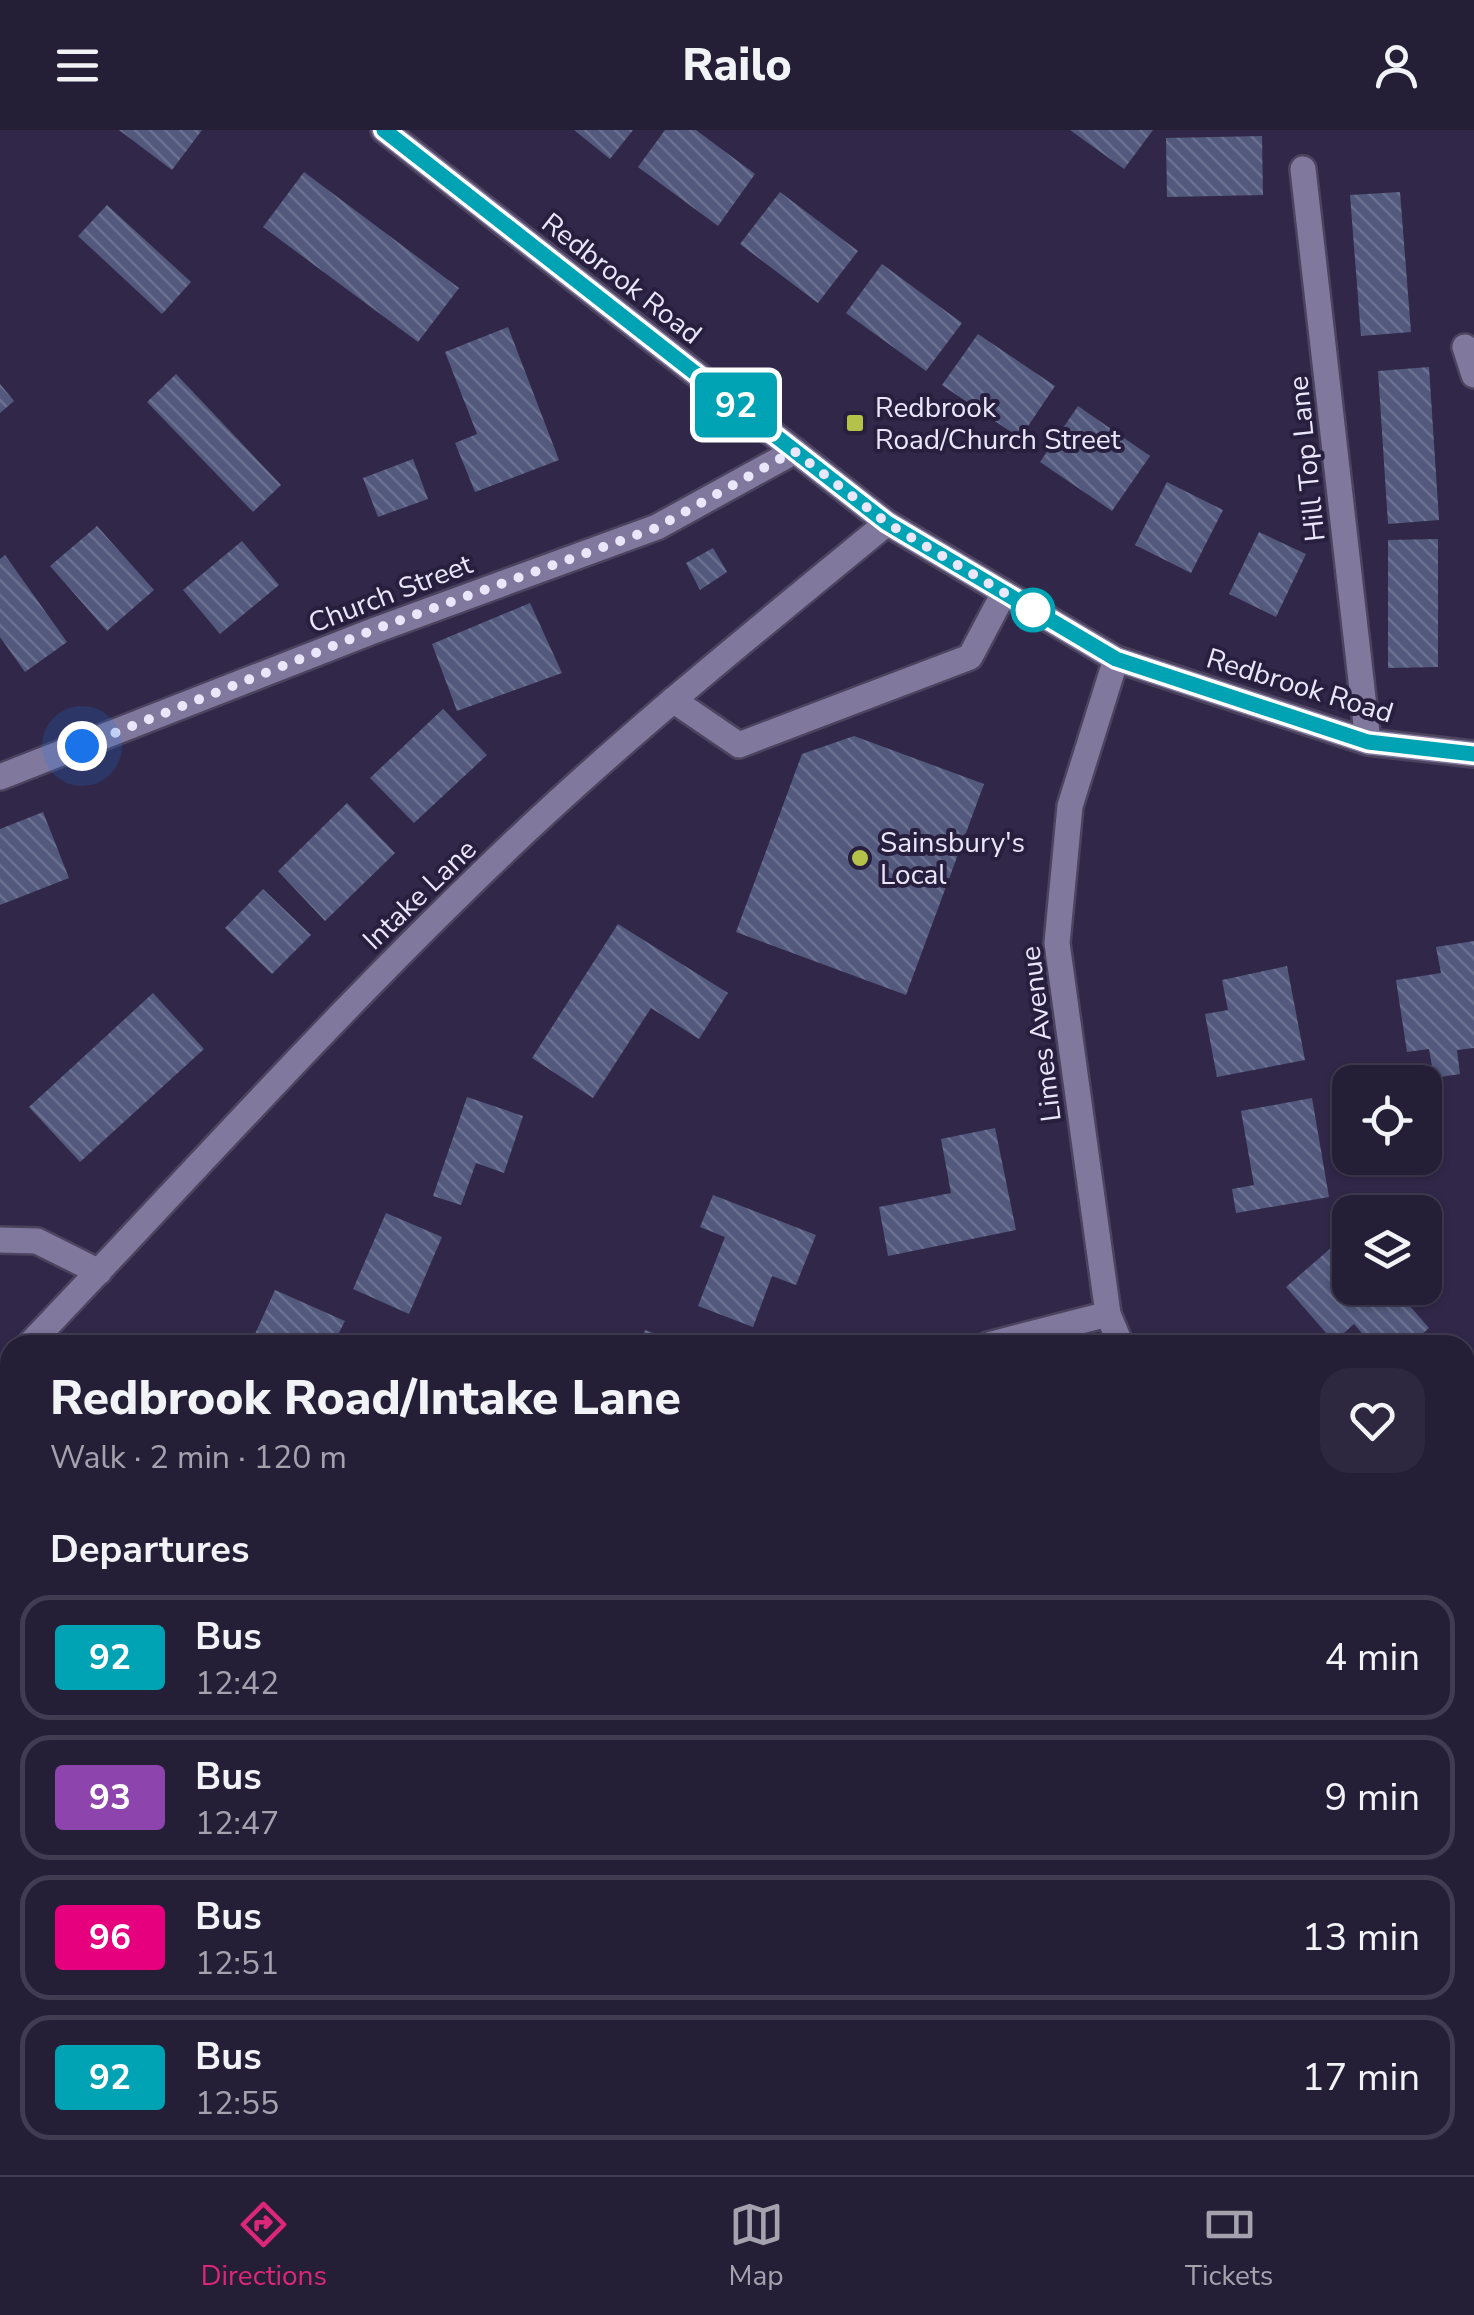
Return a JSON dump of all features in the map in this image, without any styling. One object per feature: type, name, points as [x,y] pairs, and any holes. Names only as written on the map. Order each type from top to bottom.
[{"type":"street","name":"Redbrook Road","points":[[384,130],[887,523],[1116,659],[1368,742],[1474,754]]},
{"type":"street","name":"Hill Top Lane","points":[[1303,169],[1368,742]]},
{"type":"street","points":[[1465,347],[1474,374]]},
{"type":"street","name":"Church Street","points":[[0,777],[373,630],[656,528],[794,451]]},
{"type":"street","name":"Intake Lane","points":[[38,1335],[346,1008],[525,833],[673,700],[887,523]]},
{"type":"street","points":[[673,700],[739,745],[970,657],[1004,593]]},
{"type":"street","name":"Limes Avenue","points":[[1116,659],[1070,806],[1056,942],[1108,1314],[1117,1335]]},
{"type":"street","points":[[0,1240],[37,1241],[98,1272]]},
{"type":"street","points":[[1027,1335],[1108,1314]]},
{"type":"building","points":[[119,130],[202,130],[172,170]]},
{"type":"building","points":[[574,130],[633,130],[610,159]]},
{"type":"building","points":[[665,130],[696,130],[755,174],[718,226],[638,167]]},
{"type":"building","points":[[1070,130],[1153,130],[1124,169]]},
{"type":"building","points":[[1262,136],[1263,195],[1167,197],[1166,138]]},
{"type":"building","points":[[304,172],[459,288],[418,342],[263,227]]},
{"type":"building","points":[[780,192],[858,251],[818,303],[740,244]]},
{"type":"building","points":[[1400,192],[1411,332],[1361,336],[1350,195]]},
{"type":"building","points":[[107,205],[191,282],[162,314],[78,236]]},
{"type":"building","points":[[882,264],[962,323],[926,371],[846,313]]},
{"type":"building","points":[[508,327],[559,460],[475,492],[455,443],[477,434],[445,352]]},
{"type":"building","points":[[978,334],[1055,386],[1020,438],[942,385]]},
{"type":"building","points":[[1429,367],[1439,520],[1388,524],[1378,371]]},
{"type":"building","points":[[176,374],[281,485],[253,512],[147,402]]},
{"type":"building","points":[[0,384],[14,401],[0,413]]},
{"type":"building","points":[[1078,406],[1150,456],[1112,511],[1040,462]]},
{"type":"building","points":[[413,459],[428,499],[378,517],[363,478]]},
{"type":"building","points":[[1167,482],[1223,510],[1191,573],[1135,545]]},
{"type":"building","points":[[97,526],[154,590],[107,631],[50,566]]},
{"type":"building","points":[[1259,532],[1306,554],[1276,617],[1229,594]]},
{"type":"building","points":[[1438,539],[1438,667],[1388,668],[1388,540]]},
{"type":"building","points":[[242,541],[279,585],[220,634],[183,590]]},
{"type":"building","points":[[713,548],[727,572],[700,590],[686,563]]},
{"type":"building","points":[[5,555],[67,642],[25,672],[0,637],[0,559]]},
{"type":"building","points":[[530,603],[562,673],[457,711],[432,644]]},
{"type":"building","points":[[443,709],[487,755],[414,823],[370,778]]},
{"type":"building","name":"Sainsbury's Local","points":[[854,736],[984,784],[906,995],[736,932],[802,754]]},
{"type":"building","points":[[347,803],[395,853],[325,921],[278,871]]},
{"type":"building","points":[[43,812],[69,878],[0,905],[0,829]]},
{"type":"building","points":[[263,889],[311,935],[272,974],[225,928]]},
{"type":"building","points":[[618,924],[728,993],[699,1039],[651,1008],[593,1098],[532,1058]]},
{"type":"building","points":[[1474,941],[1474,1048],[1457,1050],[1460,1074],[1442,1077],[1442,1065],[1432,1065],[1429,1049],[1407,1052],[1396,980],[1441,973],[1436,947]]},
{"type":"building","points":[[1287,966],[1305,1060],[1217,1077],[1205,1014],[1228,1010],[1222,980]]},
{"type":"building","points":[[153,993],[204,1049],[80,1162],[29,1107]]},
{"type":"building","points":[[467,1097],[523,1116],[504,1173],[476,1163],[461,1205],[433,1196]]},
{"type":"building","points":[[1312,1098],[1329,1197],[1236,1213],[1232,1189],[1254,1185],[1241,1111]]},
{"type":"building","points":[[995,1128],[1016,1230],[888,1256],[879,1207],[951,1193],[941,1139]]},
{"type":"building","points":[[713,1195],[816,1235],[796,1285],[772,1276],[753,1327],[698,1306],[725,1237],[700,1227]]},
{"type":"building","points":[[386,1213],[442,1237],[409,1314],[353,1289]]},
{"type":"building","points":[[1332,1247],[1332,1305],[1409,1305],[1429,1328],[1421,1335],[1363,1335],[1354,1324],[1342,1335],[1328,1335],[1286,1287]]},
{"type":"building","points":[[275,1290],[345,1321],[338,1335],[255,1335]]},
{"type":"bus line","name":"92","points":[[384,130],[887,523],[1116,659],[1368,742],[1474,754]]},
{"type":"place","name":"Redbrook Road/Church Street","points":[[855,423]]},
{"type":"place","name":"Sainsbury's Local","points":[[860,858]]},
{"type":"route","points":[[82,746],[373,630],[656,528],[794,451],[887,523],[1033,610]]}]
